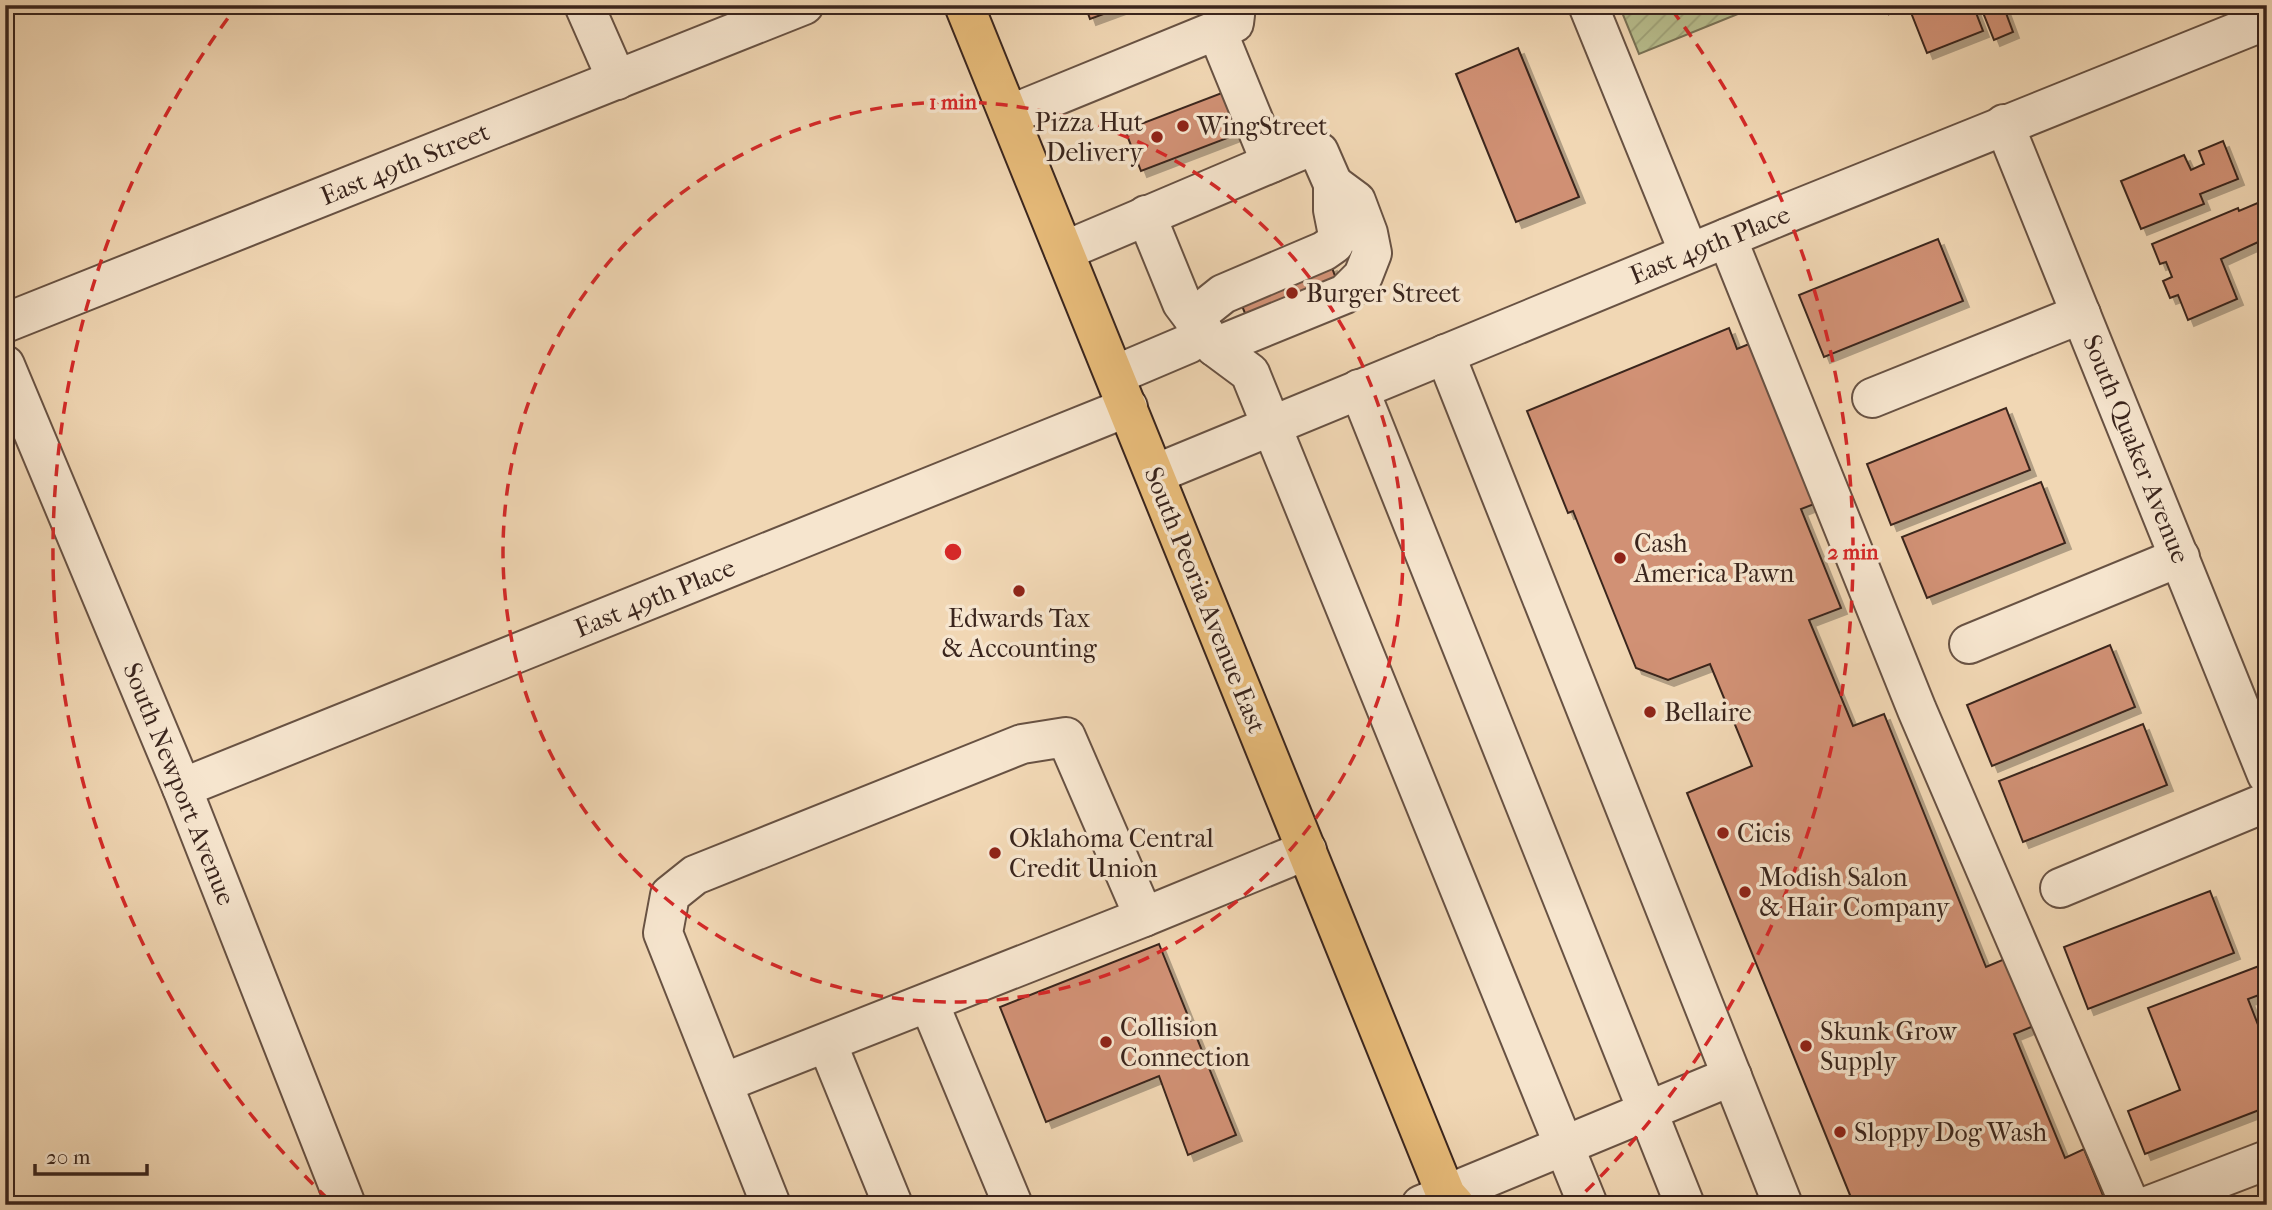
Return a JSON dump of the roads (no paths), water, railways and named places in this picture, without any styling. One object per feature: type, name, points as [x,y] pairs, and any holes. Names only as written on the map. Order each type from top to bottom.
[{"type":"main road","name":"South Peoria Avenue East","points":[[964,5],[1307,850],[1442,1202]]},
{"type":"street","points":[[584,5],[617,80]]},
{"type":"street","name":"East 49th Street","points":[[5,323],[804,5]]},
{"type":"street","points":[[1588,5],[1689,253]]},
{"type":"street","points":[[1009,115],[1224,18],[1271,163],[1064,251]]},
{"type":"street","name":"East 49th Place","points":[[1154,474],[2004,124],[2267,20]]},
{"type":"street","name":"South Quaker Avenue","points":[[2004,124],[2267,775]]},
{"type":"street","name":"East 49th Place","points":[[182,788],[1121,391],[1204,332],[1345,295],[1363,276],[1372,253],[1356,201],[1333,184],[1319,152],[1311,149],[1271,163]]},
{"type":"street","points":[[1146,215],[1182,303],[1204,332],[1250,373],[1588,1205]]},
{"type":"street","points":[[1727,238],[1917,710],[2130,1205]]},
{"type":"street","points":[[1872,398],[2081,314]]},
{"type":"street","points":[[1445,354],[1783,1205]]},
{"type":"street","name":"South Newport Avenue","points":[[5,365],[182,788],[346,1205]]},
{"type":"street","points":[[1359,389],[1685,1205]]},
{"type":"street","points":[[1969,644],[2180,557]]},
{"type":"street","points":[[771,1205],[663,933],[670,895],[695,875],[1023,744],[1066,737],[1144,917]]},
{"type":"street","points":[[2060,888],[2267,802]]},
{"type":"street","points":[[723,1083],[1307,850]]},
{"type":"street","points":[[929,1003],[1013,1205]]},
{"type":"street","points":[[827,1043],[893,1205]]},
{"type":"street","points":[[1442,1202],[1563,1145],[1732,1076]]},
{"type":"street","points":[[2151,1205],[2267,1160]]},
{"type":"place","name":"WingStreet","points":[[1183,126]]},
{"type":"place","name":"Pizza Hut Delivery","points":[[1157,137]]},
{"type":"place","name":"Burger Street","points":[[1292,293]]},
{"type":"place","name":"Cash America Pawn","points":[[1620,558]]},
{"type":"place","name":"Edwards Tax & Accounting","points":[[1019,591]]},
{"type":"place","name":"Bellaire","points":[[1650,712]]},
{"type":"place","name":"Cicis","points":[[1723,833]]},
{"type":"place","name":"Oklahoma Central Credit Union","points":[[995,853]]},
{"type":"place","name":"Modish Salon & Hair Company","points":[[1745,892]]},
{"type":"place","name":"Collision Connection","points":[[1106,1042]]},
{"type":"place","name":"Skunk Grow Supply","points":[[1806,1046]]},
{"type":"place","name":"Sloppy Dog Wash","points":[[1840,1132]]}]
